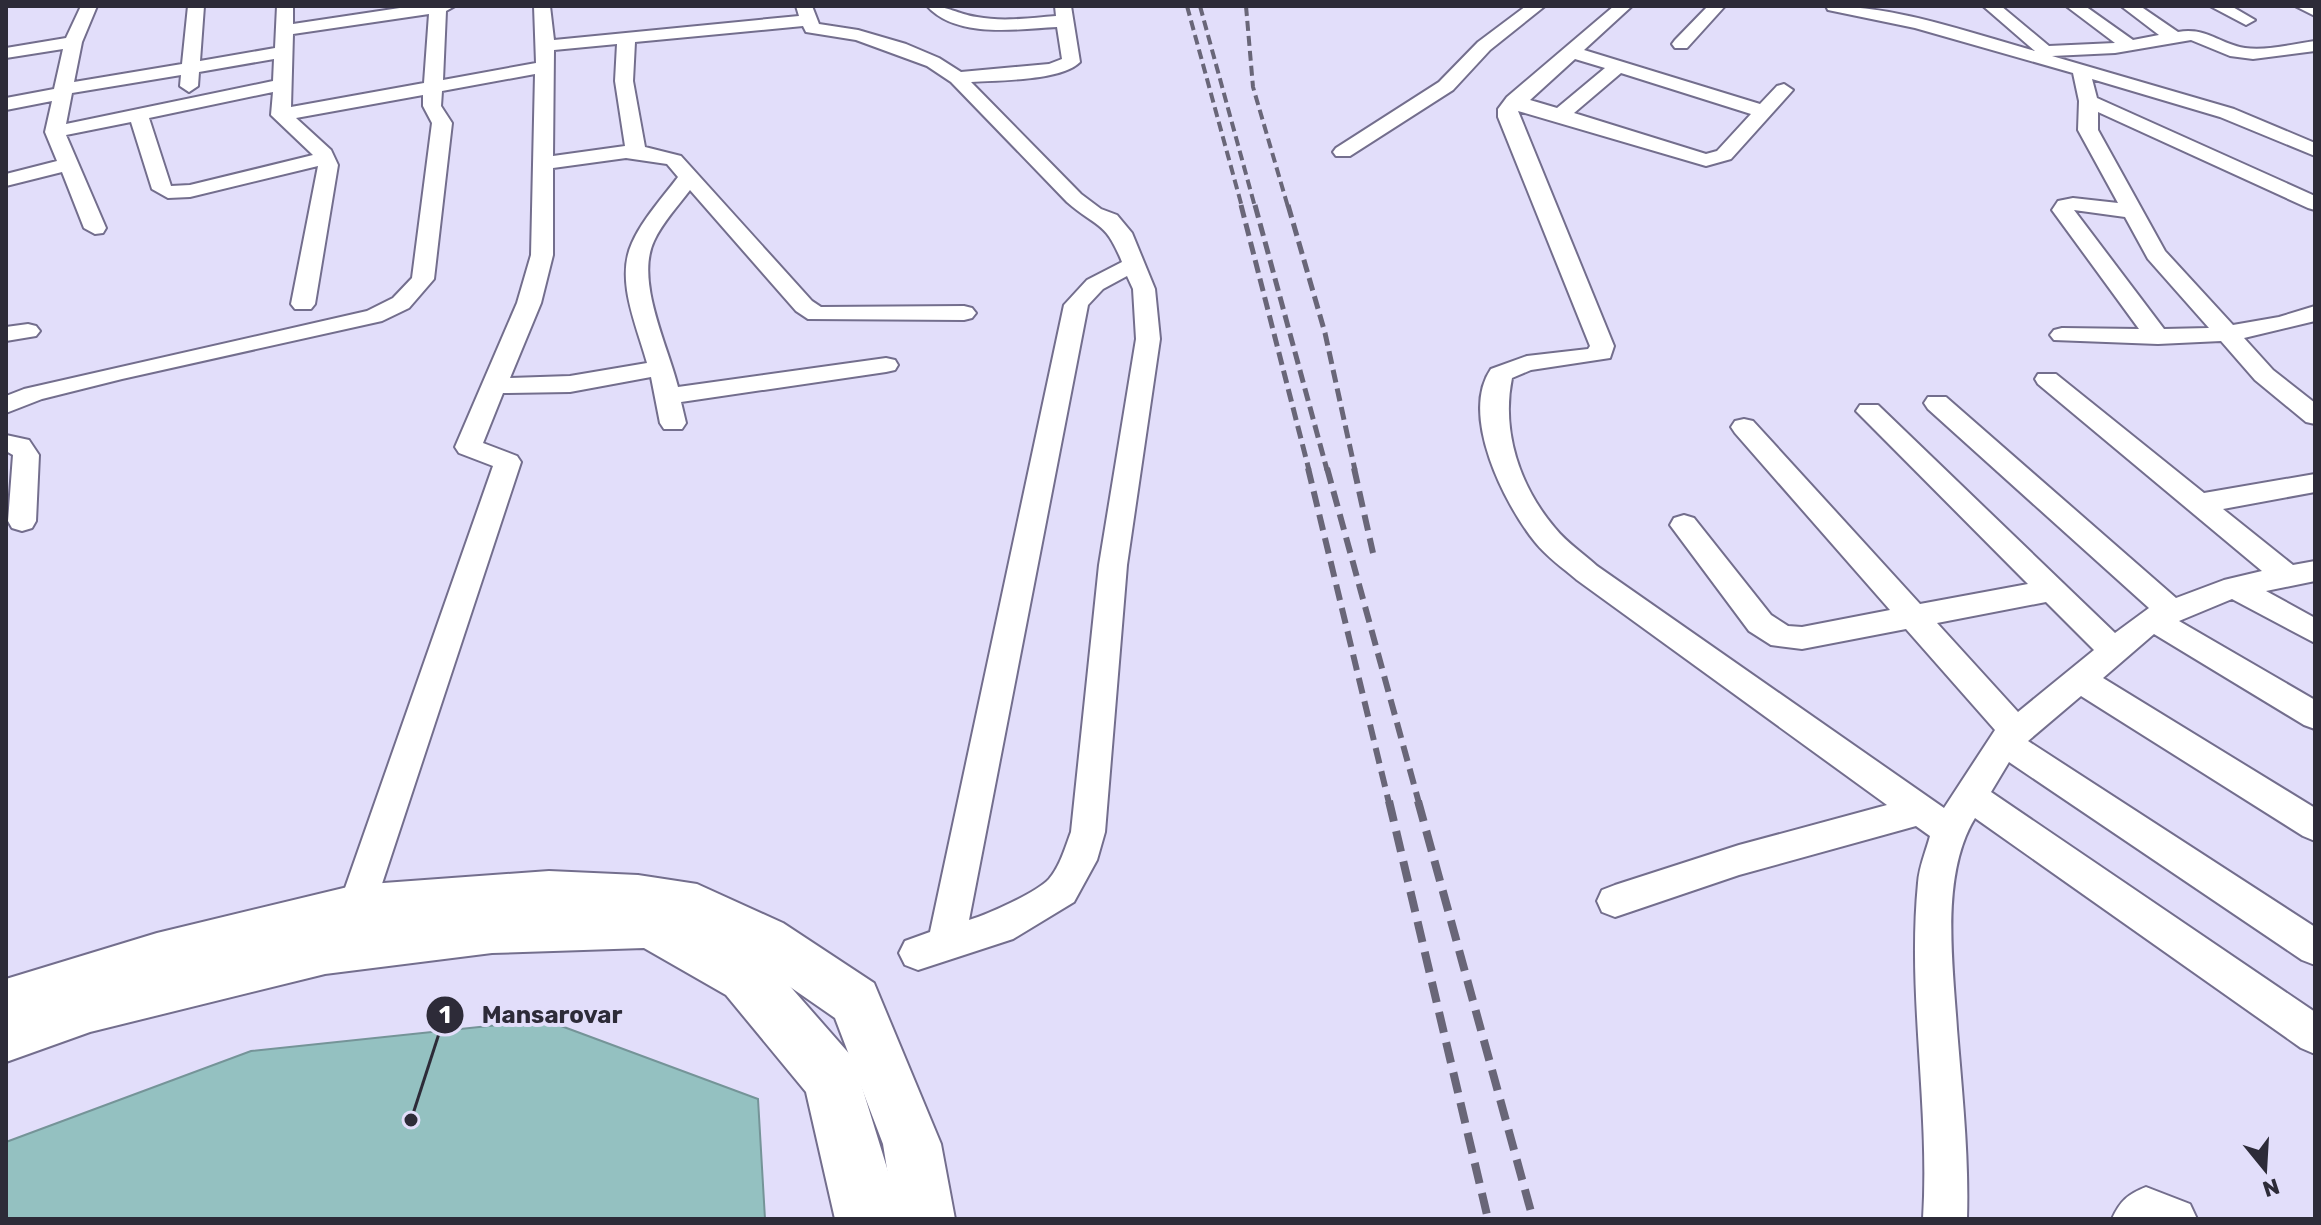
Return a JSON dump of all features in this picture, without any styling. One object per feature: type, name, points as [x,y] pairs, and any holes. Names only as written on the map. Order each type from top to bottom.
[{"type":"main road","points":[[6,1035],[90,1005],[325,949],[492,929],[650,924],[746,977],[832,1078],[867,1219]]},
{"type":"street","points":[[89,6],[73,42],[55,132],[66,165],[95,228]]},
{"type":"street","points":[[186,104],[196,6]]},
{"type":"street","points":[[281,115],[285,6]]},
{"type":"street","points":[[356,908],[508,462],[468,447],[529,303],[542,255],[545,46],[542,6]]},
{"type":"street","points":[[935,6],[957,19],[974,23],[1064,13],[1071,62],[1063,66],[957,78]]},
{"type":"street","points":[[1343,152],[1446,86],[1484,46],[1537,6]]},
{"type":"street","points":[[1624,6],[1508,109],[1508,117],[1602,346],[1601,353],[1589,357],[1527,361],[1500,374],[1492,415],[1511,484],[1546,535],[1587,573],[1935,820]]},
{"type":"street","points":[[1681,44],[1717,6]]},
{"type":"street","points":[[1834,6],[2022,51],[2227,113],[2315,150]]},
{"type":"street","points":[[1991,6],[2045,51]]},
{"type":"street","points":[[2074,6],[2131,46]]},
{"type":"street","points":[[2129,6],[2176,39]]},
{"type":"street","points":[[2218,6],[2246,20]]},
{"type":"street","points":[[2303,6],[2315,11]]},
{"type":"street","points":[[6,405],[33,394],[120,372],[374,316],[401,303],[423,279],[442,123],[432,106],[442,7],[284,30]]},
{"type":"street","points":[[545,46],[806,13],[812,28],[858,35],[900,48],[933,62],[957,78],[1074,198],[1121,233],[1135,265],[1144,289],[1148,339],[1113,565],[1088,832],[1079,860],[1061,891],[1000,927],[932,948],[1027,557],[1076,305],[1099,278],[1135,265]]},
{"type":"street","points":[[626,37],[624,81],[636,153]]},
{"type":"street","points":[[2022,51],[2097,50],[2204,37],[2236,52],[2253,54],[2315,46]]},
{"type":"street","points":[[6,53],[73,42]]},
{"type":"street","points":[[2282,50],[2315,67]]},
{"type":"street","points":[[6,104],[134,77],[284,52]]},
{"type":"street","points":[[1571,52],[1765,112]]},
{"type":"street","points":[[1561,115],[1618,66]]},
{"type":"street","points":[[281,115],[545,67]]},
{"type":"street","points":[[2081,70],[2088,101],[2088,130],[2156,254],[2264,375],[2315,416]]},
{"type":"street","points":[[134,77],[131,116],[162,189],[168,192],[190,191],[325,158]]},
{"type":"street","points":[[55,132],[284,84]]},
{"type":"street","points":[[1514,101],[1706,160],[1724,155],[1784,90]]},
{"type":"street","points":[[2088,101],[2315,204]]},
{"type":"street","points":[[281,115],[325,158],[328,165],[303,304]]},
{"type":"street","points":[[545,163],[636,153],[658,154],[674,160],[804,306],[816,314],[964,313]]},
{"type":"street","points":[[6,180],[66,165]]},
{"type":"street","points":[[673,423],[637,284],[637,261],[643,241],[689,176]]},
{"type":"street","points":[[2130,211],[2073,204],[2065,205],[2063,210],[2092,253],[2156,335]]},
{"type":"street","points":[[2062,335],[2227,336],[2315,313]]},
{"type":"street","points":[[666,396],[886,365]]},
{"type":"street","points":[[493,386],[570,384],[661,368]]},
{"type":"street","points":[[2047,379],[2197,504],[2301,573]]},
{"type":"street","points":[[1937,403],[2162,615],[2315,716]]},
{"type":"street","points":[[1869,411],[2114,650]]},
{"type":"street","points":[[1744,427],[1912,616],[2010,737],[2315,948]]},
{"type":"street","points":[[6,443],[20,446],[26,455],[22,521]]},
{"type":"street","points":[[2197,504],[2315,483]]},
{"type":"street","points":[[1684,525],[1760,623],[1782,637],[1802,638],[2053,590]]},
{"type":"street","points":[[1615,901],[1739,860],[1935,820],[1970,796],[2010,737],[2114,650],[2162,615],[2234,587],[2301,573]]},
{"type":"street","points":[[2234,587],[2315,632]]},
{"type":"street","points":[[2080,679],[2315,826]]},
{"type":"street","points":[[1970,796],[2315,1035]]},
{"type":"street","points":[[1935,820],[1934,966],[1947,1181],[1945,1219]]},
{"type":"street","points":[[6,1004],[157,957],[356,908],[549,893],[638,897],[697,907],[765,940],[855,1001],[912,1144],[925,1219]]},
{"type":"street","points":[[2134,1219],[2146,1208],[2175,1219]]},
{"type":"shaded area","points":[[545,1020],[758,1099],[765,1219],[6,1219],[6,1142],[251,1051]]},
{"type":"railway","points":[[1187,6],[1242,207]]},
{"type":"railway","points":[[1200,6],[1255,207]]},
{"type":"railway","points":[[1246,6],[1253,87],[1288,207]]},
{"type":"railway","points":[[1241,205],[1309,470]]},
{"type":"railway","points":[[1255,205],[1327,470]]},
{"type":"railway","points":[[1288,205],[1325,333],[1355,470]]},
{"type":"railway","points":[[1308,468],[1389,803]]},
{"type":"railway","points":[[1327,468],[1419,803]]},
{"type":"railway","points":[[1354,468],[1373,553]]},
{"type":"railway","points":[[1389,801],[1488,1219]]},
{"type":"railway","points":[[1418,801],[1533,1219]]},
{"type":"place","name":"Mansarovar","points":[[411,1120]]}]
